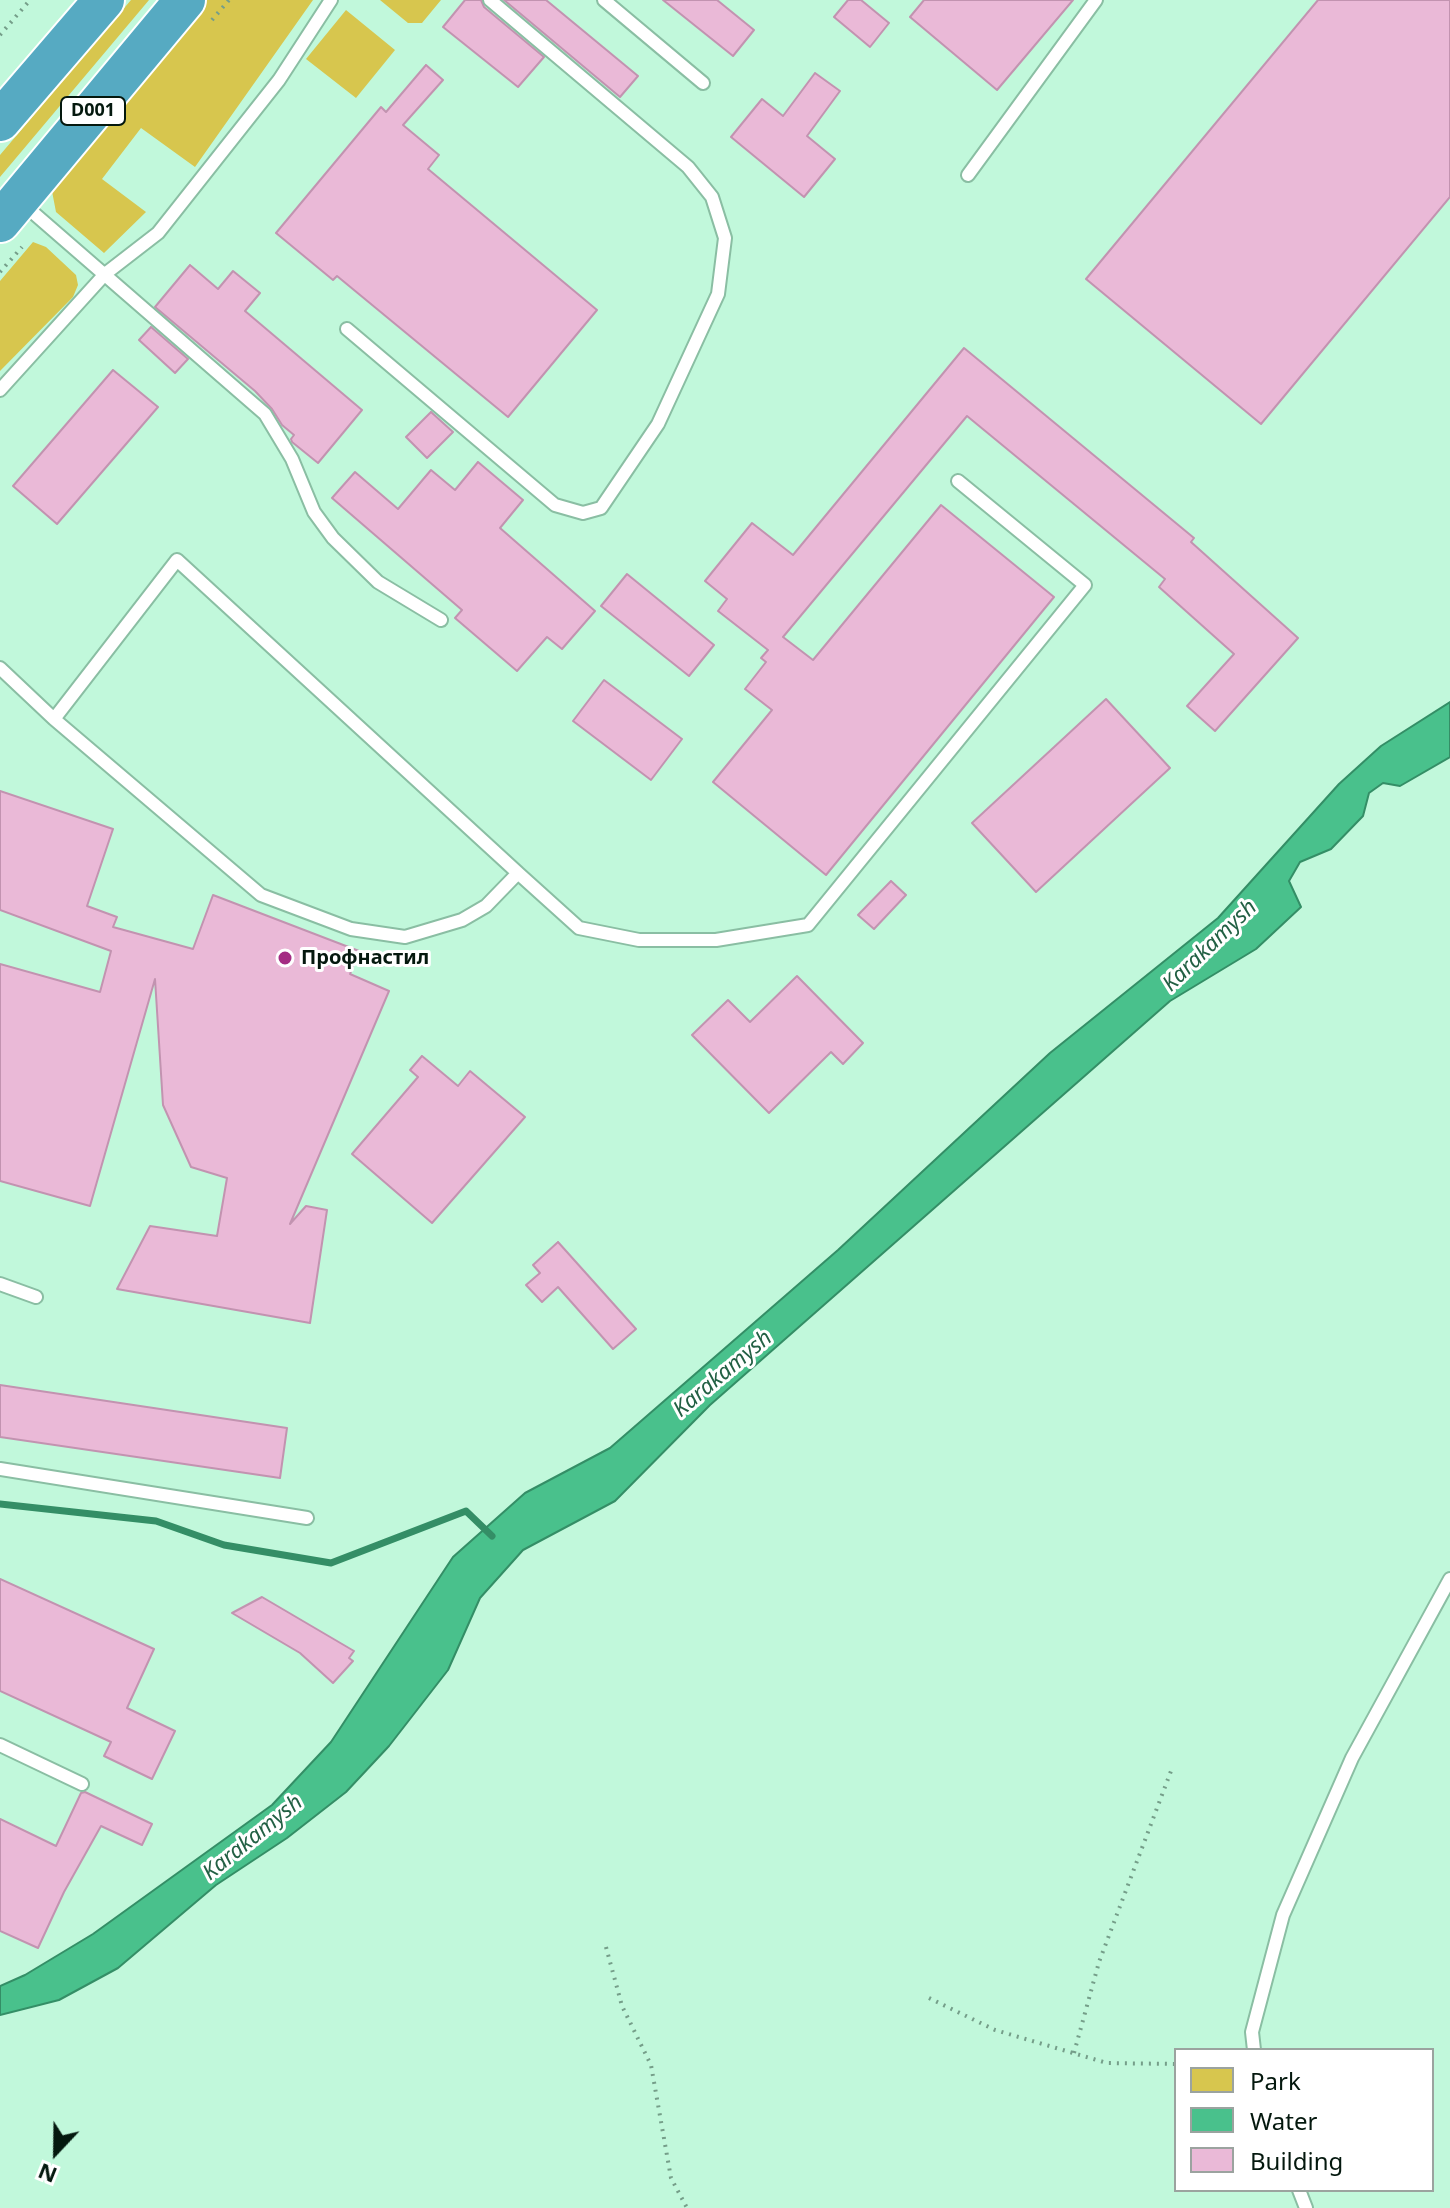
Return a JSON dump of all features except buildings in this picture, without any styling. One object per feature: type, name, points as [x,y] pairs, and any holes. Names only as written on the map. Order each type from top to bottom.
[{"type":"highway","points":[[0,121],[104,0]]},
{"type":"highway","name":"D001","points":[[10,212],[185,0]]},
{"type":"lane","points":[[0,390],[105,274],[158,233],[279,80],[331,0]]},
{"type":"lane","points":[[347,329],[555,505],[583,513],[601,508],[658,424],[718,294],[725,238],[712,197],[688,167],[490,0]]},
{"type":"lane","points":[[604,0],[703,83]]},
{"type":"lane","points":[[968,175],[1096,0]]},
{"type":"lane","points":[[10,212],[105,274],[265,414],[292,459],[314,512],[344,550],[378,582],[441,620]]},
{"type":"lane","points":[[54,719],[177,560],[579,928],[639,940],[716,940],[808,925],[1085,585],[958,481]]},
{"type":"lane","points":[[0,668],[54,719],[261,895],[351,929],[405,937],[462,920],[486,906],[518,873]]},
{"type":"lane","points":[[0,1284],[36,1297]]},
{"type":"lane","points":[[0,1469],[307,1518]]},
{"type":"lane","points":[[1254,2048],[1252,2032],[1283,1915],[1352,1758],[1450,1579]]},
{"type":"lane","points":[[0,1745],[82,1784]]},
{"type":"path","points":[[0,35],[30,0]]},
{"type":"path","points":[[1074,2053],[1099,1962],[1171,1771]]},
{"type":"path","points":[[606,1947],[622,2006],[651,2065],[671,2178],[687,2208]]},
{"type":"path","points":[[929,1998],[995,2030],[1107,2063],[1174,2064]]},
{"type":"green space","points":[[131,0],[149,0],[0,177],[0,155]]},
{"type":"green space","points":[[206,0],[313,0],[195,167],[141,128],[102,179],[146,212],[104,253],[56,212],[51,186]]},
{"type":"green space","points":[[380,0],[441,0],[422,23],[408,23]]},
{"type":"green space","points":[[346,10],[395,50],[356,98],[306,59]]},
{"type":"green space","points":[[33,242],[46,247],[76,275],[78,285],[73,297],[0,371],[0,281]]},
{"type":"water","name":"Karakamysh","points":[[1450,702],[1450,757],[1400,786],[1383,783],[1369,793],[1363,816],[1331,849],[1300,862],[1289,881],[1301,907],[1256,949],[1170,1001],[710,1405],[615,1501],[523,1550],[480,1598],[448,1670],[389,1746],[346,1792],[287,1838],[216,1885],[118,1968],[59,2000],[0,2015],[0,1986],[25,1975],[93,1934],[272,1805],[331,1742],[453,1557],[525,1493],[610,1448],[838,1250],[1050,1053],[1218,918],[1339,784],[1381,746]]},
{"type":"waterway","points":[[0,1504],[156,1521],[224,1545],[331,1563],[466,1511],[492,1536]]},
{"type":"place","name":"Профнастил","points":[[285,958]]}]
